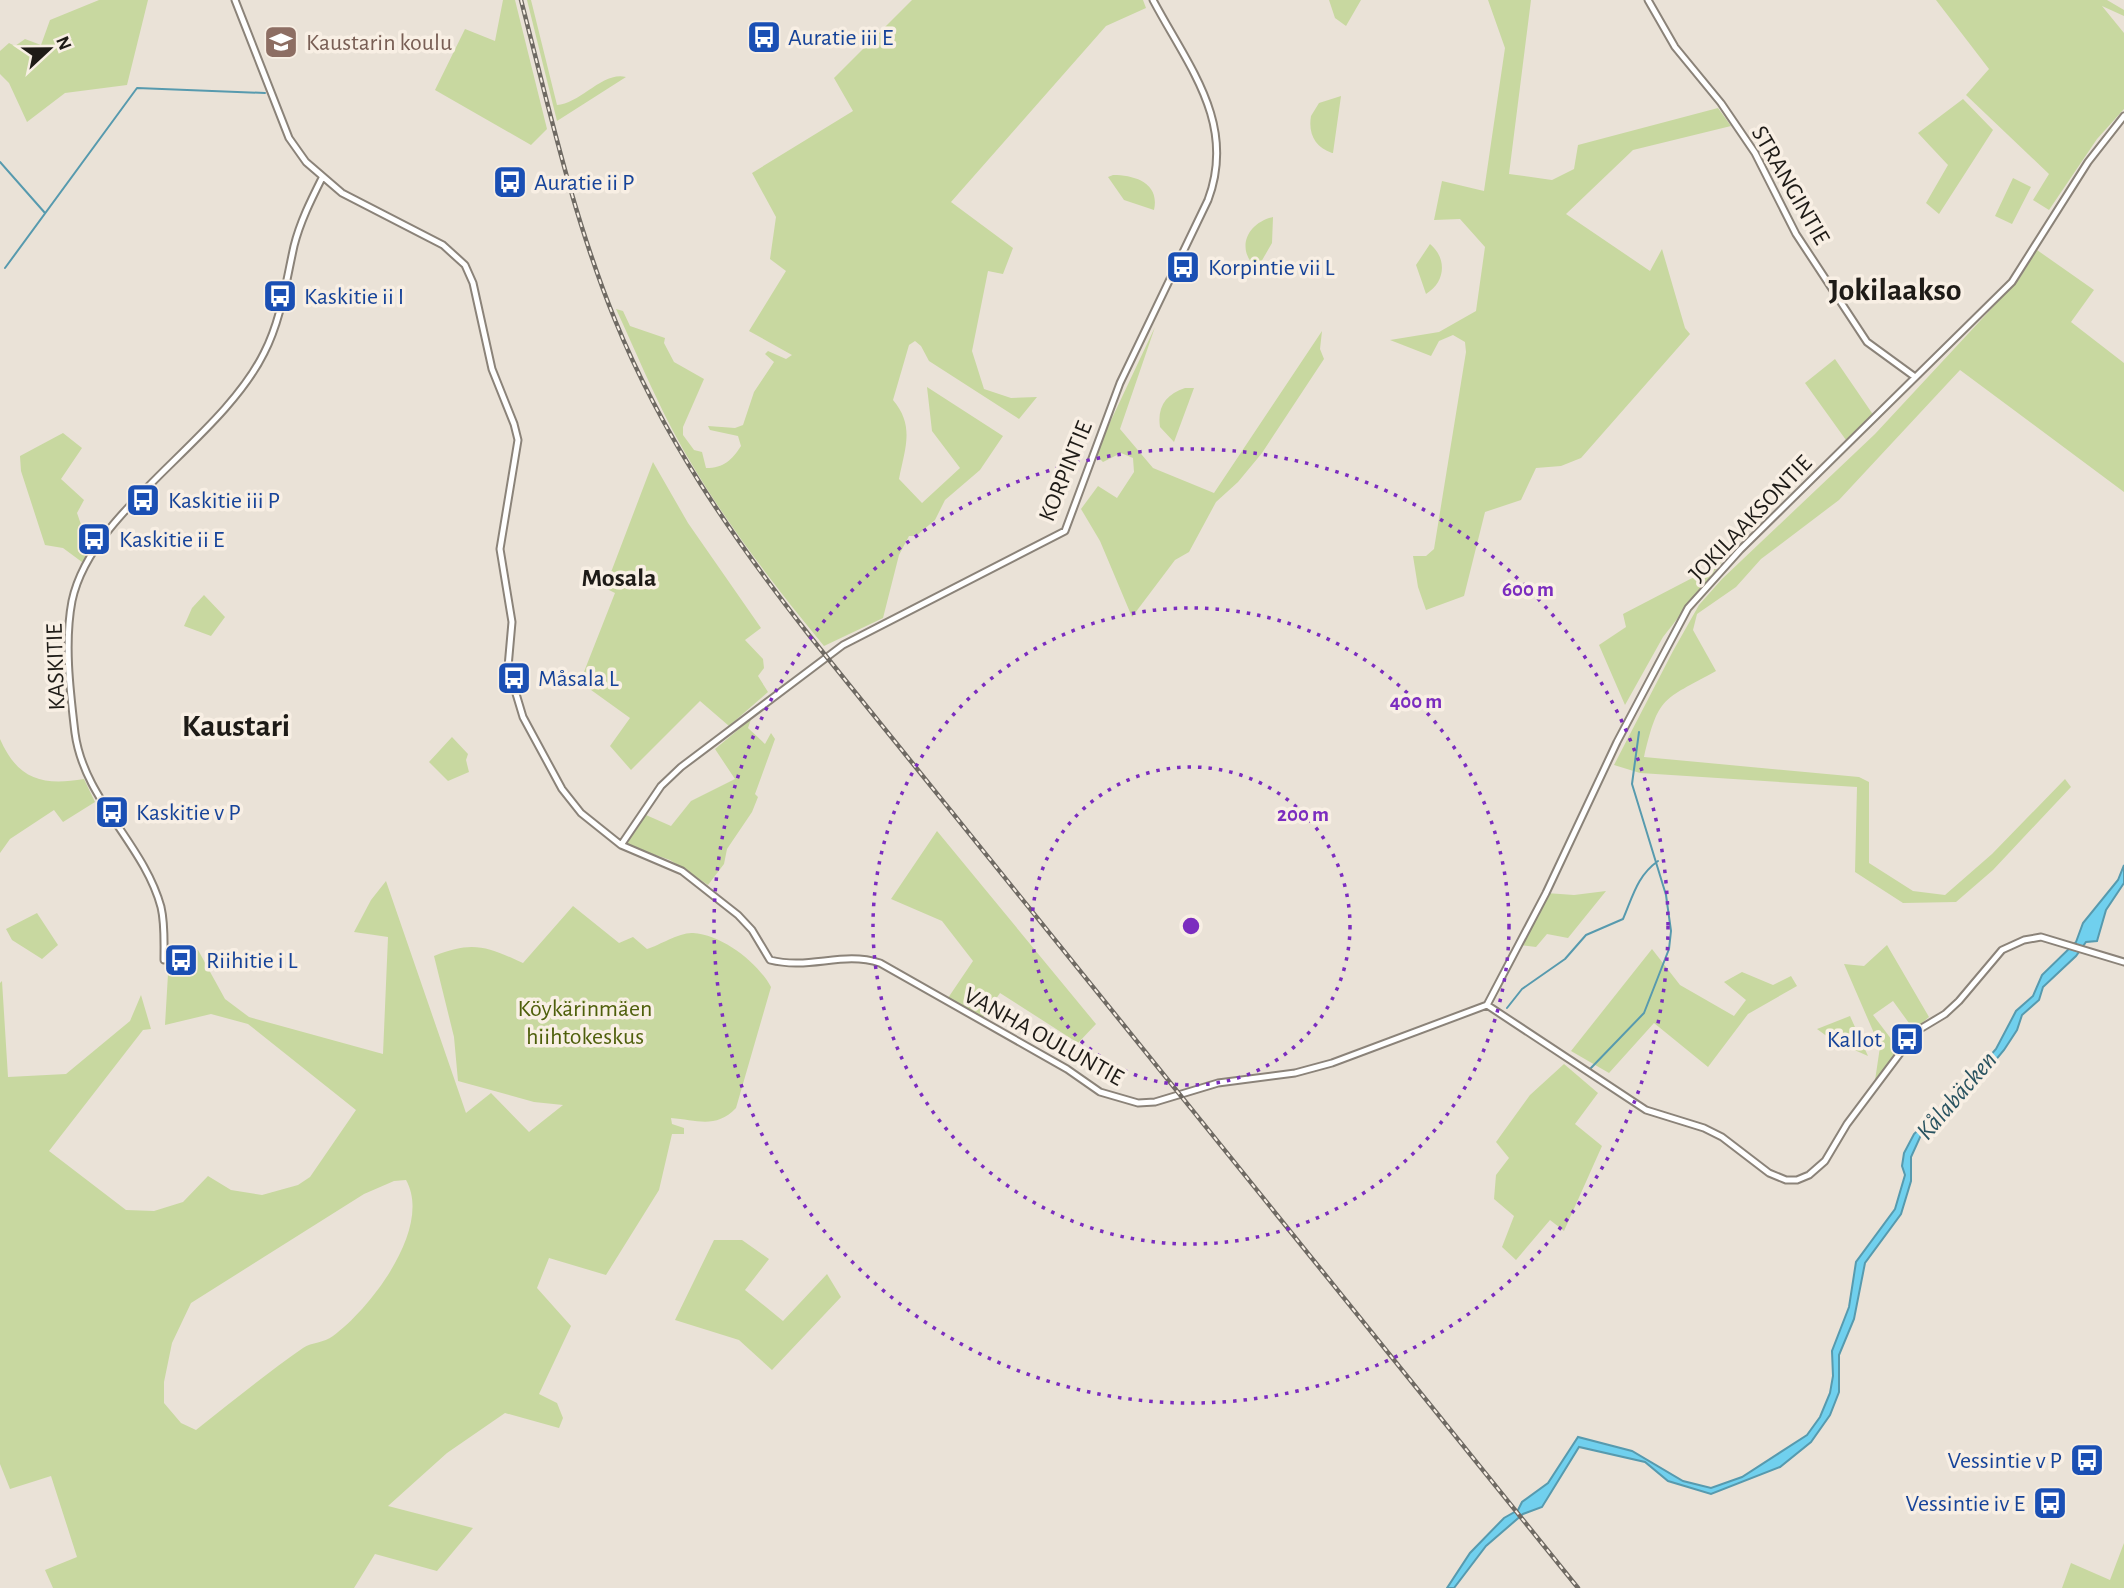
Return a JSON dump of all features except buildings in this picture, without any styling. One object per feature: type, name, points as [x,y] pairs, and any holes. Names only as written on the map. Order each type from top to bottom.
[{"type":"street","name":"VANHA OULUNTIE","points":[[234,0],[289,138],[322,178],[342,193],[443,245],[460,259],[468,270],[492,369],[518,440],[500,549],[512,622],[508,667],[510,678],[523,717],[570,801],[604,835],[682,871],[745,922],[770,960],[792,965],[847,958],[880,963],[1066,1069],[1100,1092],[1128,1102],[1155,1102],[1218,1083],[1320,1067],[1487,1005]]},
{"type":"street","name":"KORPINTIE","points":[[621,845],[661,786],[681,767],[813,666],[844,645],[1065,531],[1102,426],[1208,201],[1217,174],[1218,139],[1213,117],[1153,0]]},
{"type":"street","name":"STRANGINTIE","points":[[1648,0],[1675,47],[1721,103],[1755,153],[1796,234],[1861,334],[1877,351],[1915,377]]},
{"type":"street","name":"JOKILAAKSONTIE","points":[[1487,1005],[1546,893],[1617,742],[1688,608],[1711,579],[2012,282],[2088,162],[2124,116]]},
{"type":"street","name":"KASKITIE","points":[[164,960],[163,918],[155,891],[102,804],[84,766],[77,743],[69,651],[73,598],[99,543],[216,419],[264,353],[279,313],[300,225],[322,178]]},
{"type":"street","points":[[1487,1005],[1646,1110],[1704,1128],[1722,1137],[1769,1173],[1786,1180],[1797,1180],[1810,1175],[1825,1161],[1847,1124],[1920,1029],[1945,1014],[1959,1001],[2002,950],[2032,938],[2050,938],[2124,962]]},
{"type":"green space","points":[[99,0],[148,0],[127,85],[65,93],[27,122],[9,83],[0,74],[0,51],[9,43],[15,46],[25,39],[41,45],[50,20]]},
{"type":"green space","points":[[503,0],[515,0],[547,129],[531,145],[435,90],[465,29],[495,41]]},
{"type":"green space","points":[[527,0],[531,0],[557,105],[574,99],[609,79],[626,77],[557,121]]},
{"type":"green space","points":[[912,0],[1143,0],[1146,8],[1106,26],[951,202],[1013,248],[1003,274],[988,271],[972,351],[984,389],[1011,398],[1037,397],[1019,419],[929,361],[915,341],[909,345],[893,400],[900,410],[906,428],[906,447],[899,479],[922,503],[960,468],[932,431],[927,387],[1003,436],[980,470],[945,500],[935,520],[916,536],[909,536],[899,555],[883,618],[824,646],[763,569],[706,488],[665,416],[616,309],[623,311],[630,326],[665,338],[664,343],[674,362],[704,379],[683,427],[683,435],[694,450],[702,452],[706,468],[718,467],[727,462],[741,446],[738,436],[710,430],[708,426],[735,428],[743,425],[754,392],[774,362],[765,354],[768,351],[786,359],[792,355],[749,331],[786,271],[770,259],[776,217],[752,173],[853,111],[834,78]]},
{"type":"green space","points":[[1329,0],[1361,0],[1346,26],[1335,18]]},
{"type":"green space","points":[[1488,0],[1531,0],[1509,174],[1552,180],[1574,169],[1578,145],[1718,108],[1731,126],[1633,150],[1566,214],[1650,271],[1662,249],[1685,328],[1690,334],[1581,458],[1561,466],[1536,468],[1521,500],[1485,512],[1464,596],[1426,610],[1418,587],[1413,556],[1426,556],[1434,549],[1466,352],[1465,342],[1453,335],[1439,341],[1431,356],[1390,340],[1439,332],[1476,311],[1485,247],[1460,219],[1434,220],[1442,181],[1484,191],[1505,48]]},
{"type":"green space","points":[[1936,0],[2107,0],[2124,10],[2124,16],[2102,6],[2124,33],[2124,109],[2097,139],[2049,210],[2033,200],[2049,174],[1966,95],[1989,69]]},
{"type":"green space","points":[[1341,96],[1332,153],[1314,139],[1311,116],[1319,103]]},
{"type":"green space","points":[[1963,99],[1993,130],[1939,214],[1926,203],[1948,165],[1918,133]]},
{"type":"green space","points":[[1113,175],[1144,182],[1153,193],[1154,210],[1124,200],[1108,177]]},
{"type":"green space","points":[[2013,178],[2031,187],[2012,224],[1995,216]]},
{"type":"green space","points":[[1273,217],[1272,243],[1257,269],[1247,253],[1247,238],[1256,225]]},
{"type":"green space","points":[[1430,244],[1439,256],[1442,270],[1433,289],[1426,294],[1416,265]]},
{"type":"green space","points":[[2037,250],[2094,290],[2071,322],[2124,363],[2124,492],[1960,370],[1839,500],[1761,559],[1736,587],[1697,614],[1693,630],[1716,671],[1665,702],[1654,722],[1644,757],[1859,777],[1869,782],[1869,863],[1913,891],[1945,895],[1992,854],[2065,779],[2071,787],[1993,870],[1956,902],[1903,903],[1855,872],[1857,787],[1640,773],[1614,765],[1699,605],[1722,579],[1875,434],[2019,279]]},
{"type":"green space","points":[[1155,327],[1120,429],[1153,468],[1214,493],[1322,331],[1320,349],[1324,359],[1262,453],[1238,482],[1216,502],[1189,552],[1175,560],[1132,617],[1100,541],[1081,509],[1098,486],[1117,498],[1134,472],[1133,458],[1121,453],[1103,462],[1097,456],[1097,450]]},
{"type":"green space","points":[[1835,359],[1874,416],[1846,440],[1805,383]]},
{"type":"green space","points":[[1185,388],[1194,388],[1174,442],[1160,427],[1160,413],[1168,398]]},
{"type":"green space","points":[[63,433],[82,448],[61,479],[84,500],[77,513],[86,539],[96,547],[86,565],[63,548],[45,545],[21,471],[20,456]]},
{"type":"green space","points":[[653,462],[688,523],[761,628],[745,640],[763,659],[764,668],[758,676],[768,692],[729,726],[700,701],[631,770],[610,746],[630,718],[580,682],[615,593],[605,588]]},
{"type":"green space","points":[[1732,549],[1663,637],[1625,705],[1599,645],[1626,627],[1623,614],[1698,575]]},
{"type":"green space","points":[[204,595],[225,617],[211,636],[184,626],[192,608]]},
{"type":"green space","points":[[751,719],[748,728],[765,744],[771,733],[775,739],[755,794],[758,797],[752,812],[727,849],[724,864],[708,885],[670,860],[626,845],[646,815],[671,826],[691,801],[735,779],[715,749]]},
{"type":"green space","points":[[452,737],[468,754],[466,760],[469,772],[448,781],[429,762]]},
{"type":"green space","points":[[0,739],[15,764],[24,772],[44,780],[84,779],[95,802],[63,822],[54,810],[10,839],[0,853]]},
{"type":"green space","points":[[937,831],[1096,1024],[1078,1043],[1000,993],[982,1019],[948,998],[973,961],[942,921],[891,899]]},
{"type":"green space","name":"Köykärinmäen hiihtokeskus","points":[[386,881],[466,1113],[491,1093],[529,1132],[563,1105],[534,1102],[458,1081],[454,1037],[434,956],[470,947],[500,953],[523,963],[573,906],[619,943],[633,937],[647,949],[688,933],[704,935],[727,945],[758,969],[771,987],[736,1108],[729,1115],[714,1121],[671,1118],[672,1124],[684,1128],[684,1134],[672,1134],[659,1190],[606,1275],[549,1258],[537,1288],[571,1326],[539,1394],[557,1403],[563,1418],[559,1428],[505,1413],[447,1453],[388,1506],[473,1528],[437,1571],[375,1554],[354,1588],[53,1588],[45,1570],[77,1557],[51,1476],[10,1489],[0,1464],[0,983],[2,981],[8,1077],[66,1074],[130,1021],[141,995],[151,1029],[143,1030],[49,1151],[126,1210],[154,1211],[183,1202],[208,1176],[231,1190],[262,1195],[298,1185],[310,1177],[356,1110],[248,1024],[211,1014],[165,1025],[168,974],[179,974],[186,963],[186,954],[198,950],[225,999],[249,1017],[383,1054],[388,937],[354,932],[371,900]],"holes":[[[406,1180],[412,1199],[411,1221],[405,1243],[379,1287],[348,1324],[329,1338],[303,1348],[196,1430],[181,1423],[164,1403],[164,1382],[172,1343],[191,1303],[364,1194],[394,1181]]]},
{"type":"green space","points":[[1606,891],[1568,938],[1547,934],[1536,947],[1519,945],[1546,893],[1574,895]]},
{"type":"green space","points":[[37,913],[58,945],[42,959],[12,940],[6,929]]},
{"type":"green space","points":[[1887,945],[1929,1017],[1914,1030],[1893,1001],[1873,1015],[1898,1048],[1874,1087],[1880,1047],[1844,964],[1864,966]]},
{"type":"green space","points":[[1652,949],[1680,985],[1734,1016],[1746,1000],[1724,982],[1742,972],[1773,985],[1791,976],[1797,986],[1748,1014],[1708,1067],[1654,1023],[1609,1073],[1571,1051]]},
{"type":"green space","points":[[1850,1016],[1868,1056],[1832,1040],[1817,1029]]},
{"type":"green space","points":[[1564,1064],[1598,1093],[1575,1124],[1602,1146],[1564,1231],[1550,1220],[1516,1260],[1502,1247],[1514,1216],[1494,1199],[1496,1175],[1509,1158],[1496,1142],[1530,1095]]},
{"type":"green space","points":[[714,1240],[742,1240],[769,1259],[745,1290],[783,1321],[827,1274],[841,1297],[772,1370],[739,1340],[675,1320]]},
{"type":"green space","points":[[2124,1543],[2124,1588],[2062,1588],[2071,1563],[2110,1580]]},
{"type":"water","name":"Kålabäcken","points":[[2124,865],[2124,883],[2106,910],[2097,941],[2086,942],[2076,956],[2043,987],[2039,1000],[2022,1015],[2017,1030],[2004,1050],[1975,1085],[1921,1135],[1911,1157],[1911,1181],[1901,1214],[1865,1263],[1854,1319],[1839,1355],[1839,1392],[1830,1415],[1811,1442],[1780,1467],[1711,1494],[1668,1481],[1645,1462],[1579,1447],[1542,1507],[1523,1514],[1486,1546],[1454,1588],[1447,1588],[1470,1553],[1504,1518],[1518,1510],[1522,1502],[1548,1483],[1578,1437],[1632,1451],[1683,1481],[1711,1488],[1742,1477],[1807,1435],[1820,1417],[1830,1393],[1833,1376],[1832,1351],[1849,1307],[1856,1262],[1895,1209],[1905,1175],[1902,1166],[1904,1153],[1914,1134],[1960,1090],[1996,1049],[2016,1011],[2033,996],[2042,975],[2076,942],[2083,923],[2118,880]]},
{"type":"waterway","points":[[5,268],[137,88],[265,93]]},
{"type":"waterway","points":[[0,162],[45,213]]},
{"type":"waterway","points":[[1590,1069],[1644,1013],[1669,949],[1671,931],[1666,895],[1632,784],[1639,732]]},
{"type":"waterway","points":[[1507,1008],[1522,989],[1565,959],[1586,935],[1623,919],[1640,880],[1658,861]]},
{"type":"railway","points":[[521,0],[574,202],[615,320],[654,404],[726,523],[809,635],[1578,1588]]},
{"type":"place","name":"Auratie iii E","points":[[764,37]]},
{"type":"place","name":"Kaustarin koulu","points":[[281,42]]},
{"type":"place","name":"Auratie ii P","points":[[510,182]]},
{"type":"place","name":"Korpintie vii L","points":[[1183,267]]},
{"type":"place","name":"Kaskitie ii I","points":[[280,296]]},
{"type":"place","name":"Kaskitie iii P","points":[[143,500]]},
{"type":"place","name":"Kaskitie ii E","points":[[94,539]]},
{"type":"place","name":"Måsala L","points":[[514,678]]},
{"type":"place","name":"Kaskitie v P","points":[[112,812]]},
{"type":"place","name":"Riihitie i L","points":[[181,960]]},
{"type":"place","name":"Kallot","points":[[1907,1039]]},
{"type":"place","name":"Vessintie v P","points":[[2087,1460]]},
{"type":"place","name":"Vessintie iv E","points":[[2050,1503]]},
{"type":"district","name":"Jokilaakso","points":[[1895,289]]},
{"type":"district","name":"Mosala","points":[[619,577]]},
{"type":"district","name":"Kaustari","points":[[236,725]]}]
